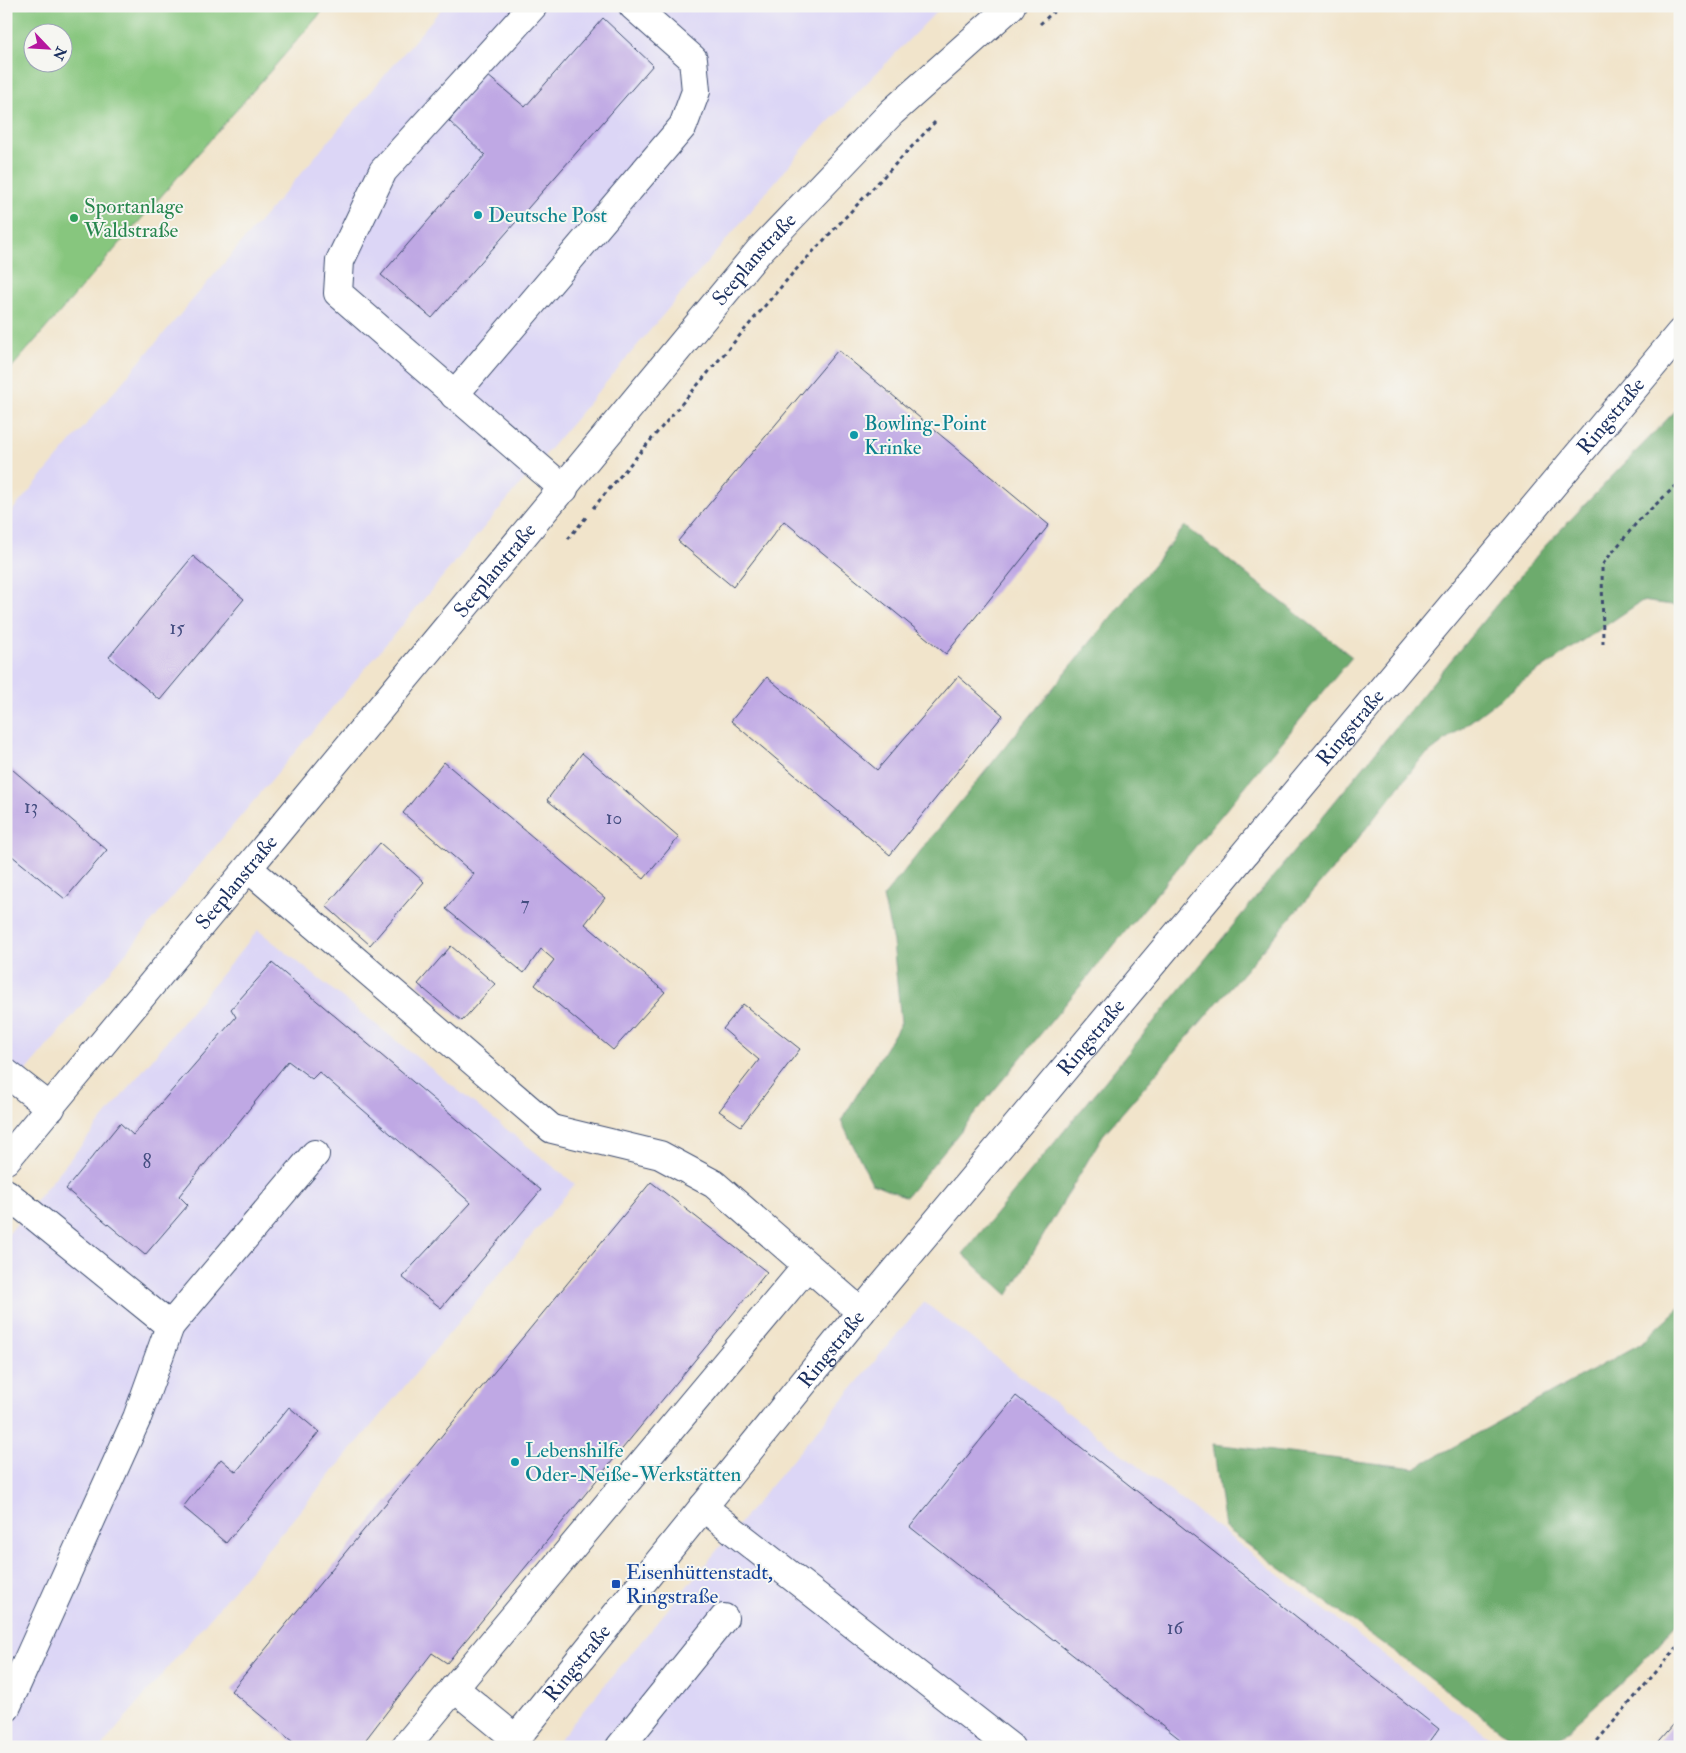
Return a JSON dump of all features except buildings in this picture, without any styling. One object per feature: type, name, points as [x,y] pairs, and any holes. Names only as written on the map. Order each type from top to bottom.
[{"type":"street","points":[[533,6],[383,171],[340,262],[338,293],[564,489]]},
{"type":"street","points":[[454,395],[683,126],[696,91],[693,60],[633,6]]},
{"type":"street","name":"Seeplanstraße","points":[[6,1160],[564,489],[759,251],[892,112],[1011,6]]},
{"type":"street","name":"Ringstraße","points":[[513,1743],[861,1312],[1680,333]]},
{"type":"street","points":[[249,869],[552,1129],[660,1155],[714,1184],[861,1312]]},
{"type":"street","points":[[6,1073],[51,1108]]},
{"type":"street","points":[[6,1708],[137,1418],[170,1326],[315,1154]]},
{"type":"street","points":[[6,1193],[170,1326]]},
{"type":"street","points":[[405,1747],[807,1266]]},
{"type":"street","points":[[703,1507],[1010,1747]]},
{"type":"street","points":[[620,1747],[724,1618]]},
{"type":"street","points":[[454,1688],[513,1743]]},
{"type":"path","points":[[1039,26],[1060,6]]},
{"type":"path","points":[[566,540],[792,274],[939,118]]},
{"type":"path","points":[[1603,644],[1602,564],[1640,520],[1680,482]]},
{"type":"path","points":[[1592,1747],[1680,1644]]},
{"type":"shaded area","points":[[444,6],[942,6],[807,144],[6,1095],[6,518]]},
{"type":"shaded area","points":[[258,930],[575,1184],[101,1747],[6,1747],[6,1237]]},
{"type":"shaded area","points":[[924,1302],[1503,1747],[553,1747]]},
{"type":"green space","name":"Sportanlage Waldstraße","points":[[6,6],[327,6],[6,374]]},
{"type":"green space","points":[[1680,406],[1680,606],[1642,601],[1522,682],[1420,760],[1349,850],[1103,1135],[1008,1295],[963,1254],[1544,547]]},
{"type":"green space","points":[[1185,526],[1352,657],[906,1197],[872,1183],[841,1121],[901,1023],[893,942],[883,897]]},
{"type":"green space","points":[[1680,1307],[1680,1620],[1637,1668],[1549,1747],[1524,1747],[1225,1528],[1213,1444],[1415,1468],[1640,1344]]},
{"type":"place","name":"Deutsche Post","points":[[478,215]]},
{"type":"place","name":"Sportanlage Waldstraße","points":[[74,218]]},
{"type":"place","name":"Bowling-Point Krinke","points":[[854,435]]},
{"type":"place","name":"Lebenshilfe Oder-Neiße-Werkstätten","points":[[515,1462]]},
{"type":"place","name":"Eisenhüttenstadt, Ringstraße","points":[[616,1584]]}]
